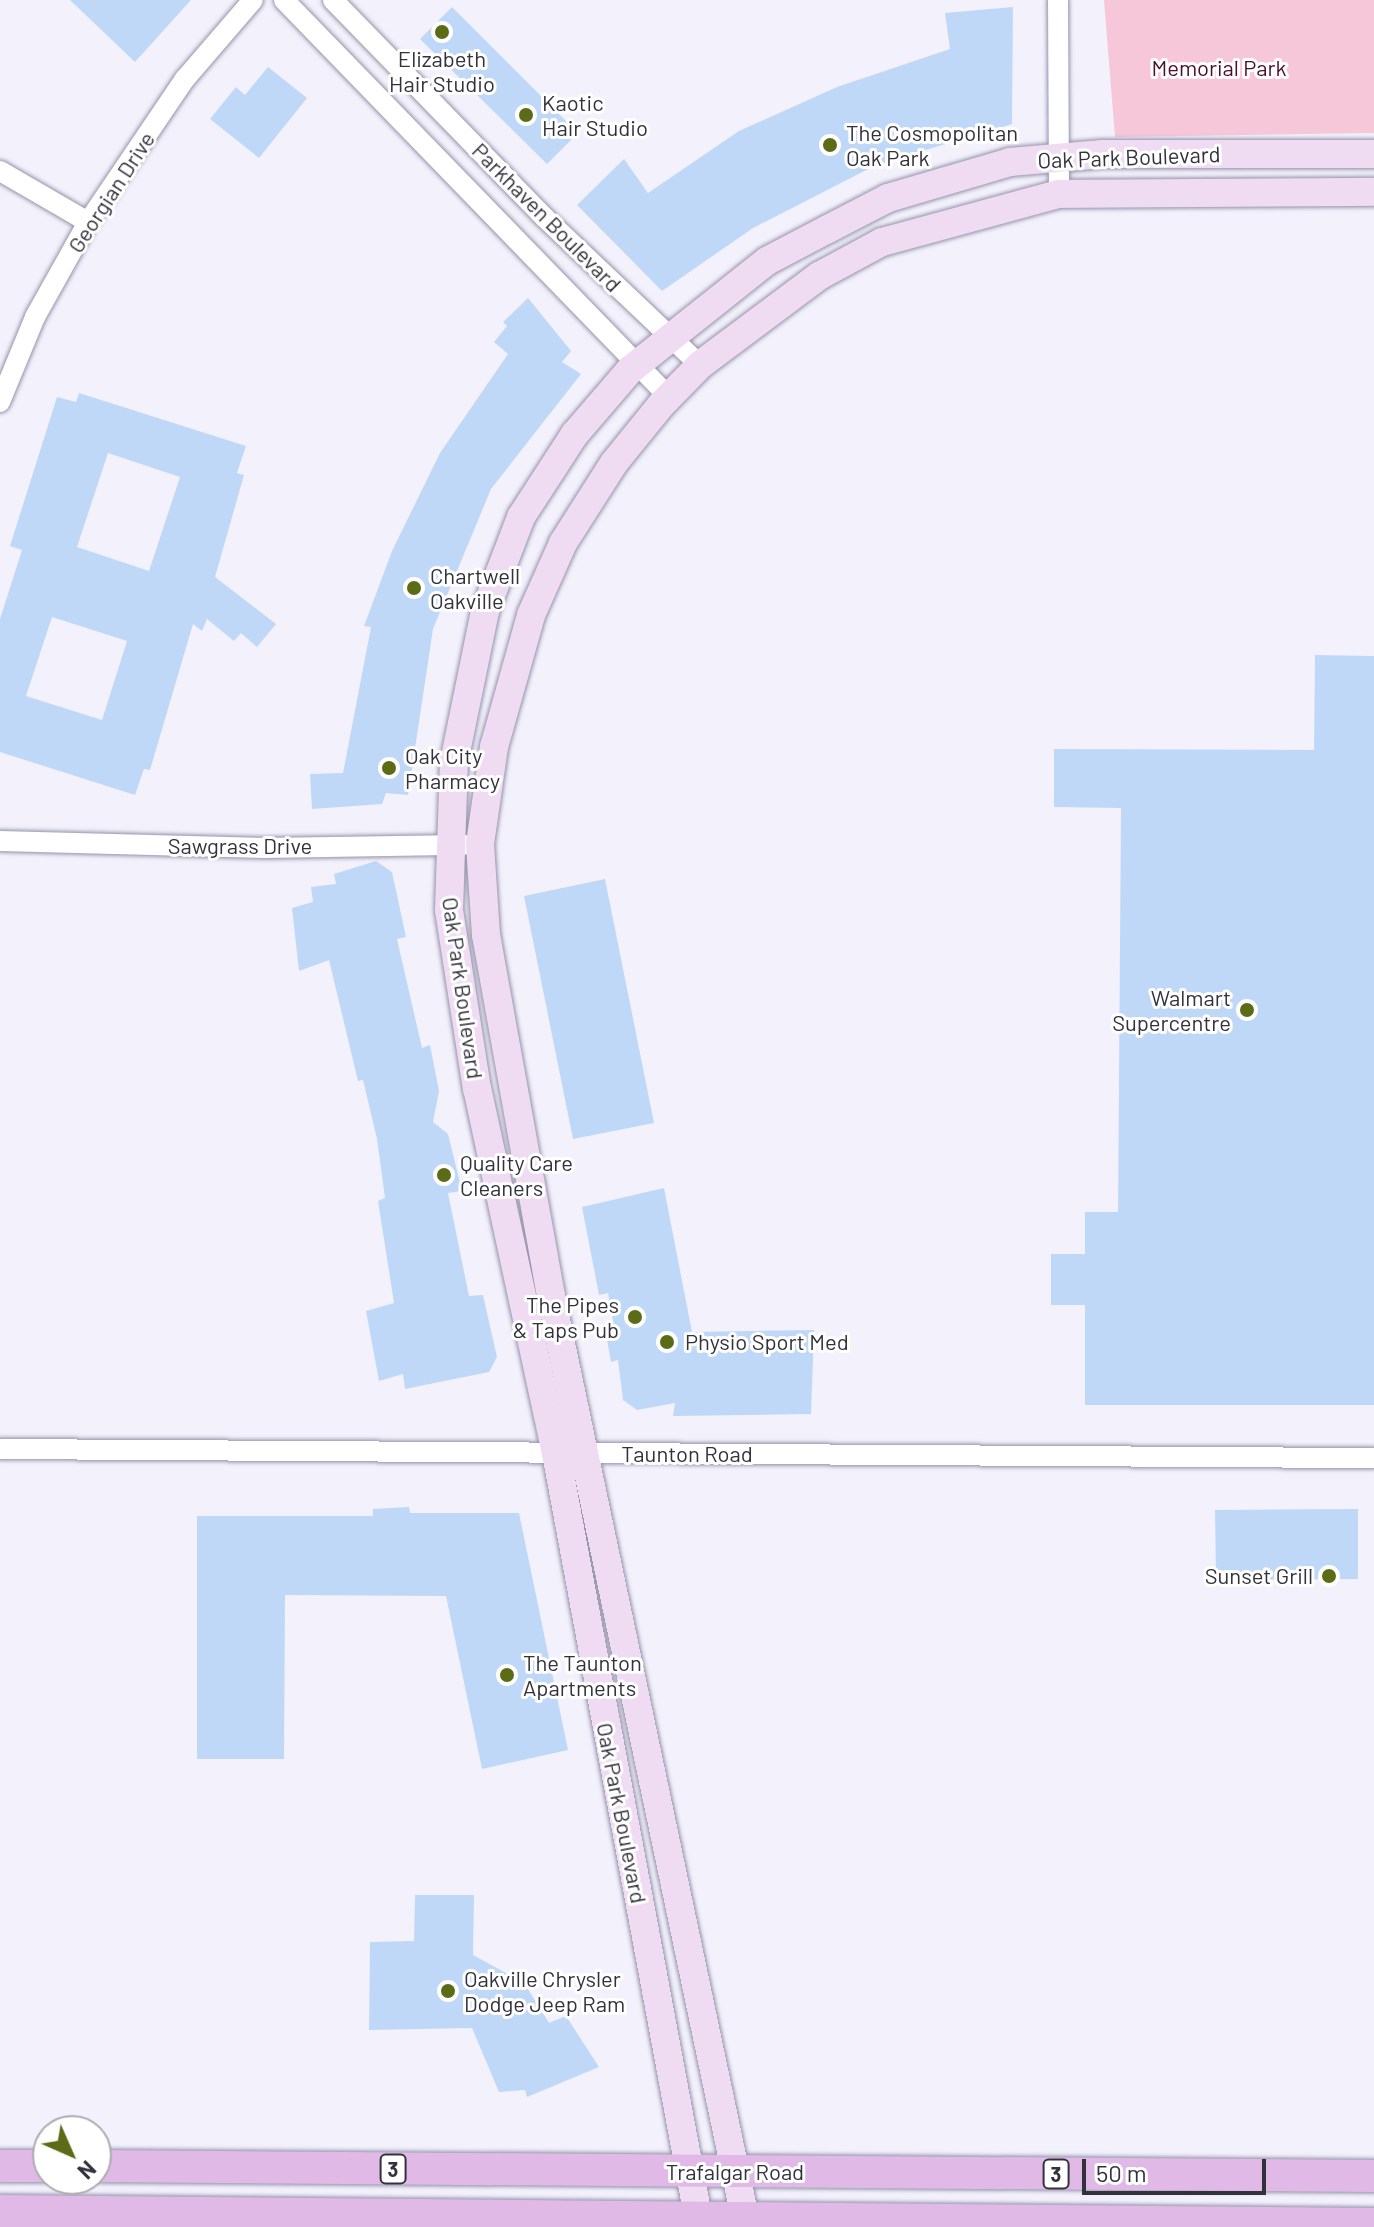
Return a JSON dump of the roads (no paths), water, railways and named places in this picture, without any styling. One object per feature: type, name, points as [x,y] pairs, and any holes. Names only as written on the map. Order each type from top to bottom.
[{"type":"main road","points":[[0,2166],[32,2166]]},
{"type":"main road","name":"Trafalgar Road","points":[[112,2167],[743,2204],[1374,2176]]},
{"type":"main road","name":"Trafalgar Road","points":[[0,2211],[696,2203],[1374,2224]]},
{"type":"street","name":"Georgian Drive","points":[[0,402],[35,317],[88,222],[185,79],[253,0]]},
{"type":"street","name":"Parkhaven Boulevard","points":[[284,0],[669,397]]},
{"type":"street","name":"Parkhaven Boulevard","points":[[333,0],[700,365]]},
{"type":"street","points":[[1058,0],[1059,194]]},
{"type":"street","points":[[376,96],[397,66]]},
{"type":"street","name":"Oak Park Boulevard","points":[[696,2203],[556,1453],[477,1089],[449,910],[449,845],[469,668],[502,565],[521,517],[559,458],[636,364],[668,334],[767,261],[888,198],[1010,162],[1059,156],[1374,154]]},
{"type":"street","points":[[0,171],[88,222]]},
{"type":"street","name":"Oak Park Boulevard","points":[[743,2204],[587,1453],[551,1296],[486,935],[480,844],[494,747],[531,615],[563,543],[614,463],[669,397],[700,365],[819,276],[882,242],[1059,194],[1374,192]]},
{"type":"street","name":"Sawgrass Drive","points":[[0,841],[265,848],[480,844]]},
{"type":"street","name":"Taunton Road","points":[[0,1449],[1374,1458]]},
{"type":"place","name":"Elizabeth Hair Studio","points":[[442,32]]},
{"type":"place","name":"Kaotic Hair Studio","points":[[526,115]]},
{"type":"place","name":"The Cosmopolitan Oak Park","points":[[830,145]]},
{"type":"place","name":"Chartwell Oakville","points":[[414,588]]},
{"type":"place","name":"Oak City Pharmacy","points":[[389,768]]},
{"type":"place","name":"Walmart Supercentre","points":[[1247,1010]]},
{"type":"place","name":"Quality Care Cleaners","points":[[444,1175]]},
{"type":"place","name":"The Pipes & Taps Pub","points":[[635,1317]]},
{"type":"place","name":"Physio Sport Med","points":[[667,1342]]},
{"type":"place","name":"Sunset Grill","points":[[1329,1576]]},
{"type":"place","name":"The Taunton Apartments","points":[[507,1675]]},
{"type":"place","name":"Oakville Chrysler Dodge Jeep Ram","points":[[448,1991]]},
{"type":"park label","name":"Memorial Park","points":[[1219,68]]}]
